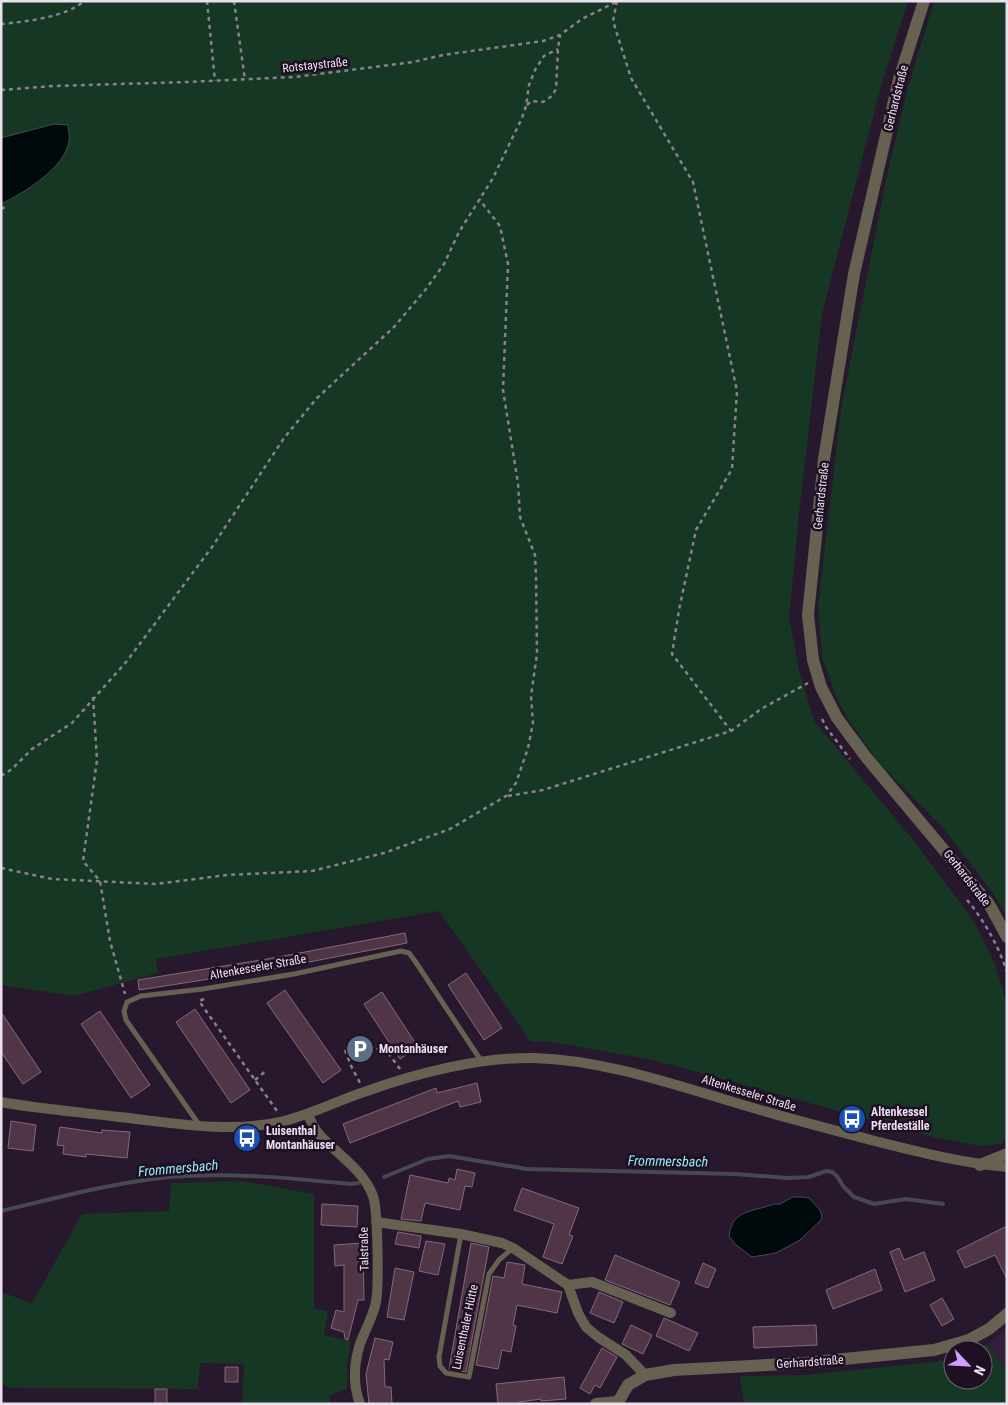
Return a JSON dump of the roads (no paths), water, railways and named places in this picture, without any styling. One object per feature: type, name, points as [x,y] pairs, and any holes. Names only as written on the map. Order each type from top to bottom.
[{"type":"street","name":"Gerhardstraße","points":[[924,1],[899,79],[854,274],[824,459],[808,615],[813,660],[821,687],[837,718],[866,757],[989,904],[1007,937]]},
{"type":"street","name":"Altenkesseler Straße","points":[[1,1102],[200,1126],[244,1128],[284,1121],[308,1114],[365,1091],[438,1070],[508,1058],[535,1058],[594,1064],[650,1077],[787,1118],[931,1155],[980,1165],[1007,1167]]},
{"type":"street","name":"Talstraße","points":[[308,1114],[318,1133],[366,1181],[374,1197],[376,1222],[376,1301],[371,1319],[360,1344],[355,1365],[357,1394],[360,1404]]},
{"type":"street","points":[[980,1165],[1007,1154]]},
{"type":"street","points":[[376,1222],[460,1234],[502,1243],[513,1248],[568,1284],[578,1313],[586,1327],[626,1355],[645,1375]]},
{"type":"street","points":[[568,1284],[592,1282],[671,1313]]},
{"type":"street","name":"Gerhardstraße","points":[[617,1403],[628,1385],[645,1375],[674,1370],[804,1364],[934,1350],[969,1340],[1007,1314]]},
{"type":"street","points":[[596,1404],[617,1403]]},
{"type":"lane","name":"Altenkesseler Straße","points":[[200,1126],[126,1020],[124,1011],[127,1002],[141,996],[203,989],[294,974],[401,951],[409,953],[415,961],[482,1062]]},
{"type":"lane","name":"Luisenthaler Hütte","points":[[460,1234],[439,1357],[440,1366],[446,1373],[469,1377],[489,1274],[499,1260],[513,1248]]},
{"type":"waterway","name":"Frommersbach","points":[[384,1177],[428,1159],[449,1156],[527,1169],[735,1174],[788,1178],[809,1177],[826,1171],[832,1172],[837,1176],[843,1186],[854,1197],[874,1204],[906,1199],[943,1204]]},
{"type":"waterway","name":"Frommersbach","points":[[1,1211],[105,1187],[169,1177],[237,1175],[358,1183]]},
{"type":"place","name":"Montanhäuser","points":[[360,1049]]},
{"type":"place","name":"Altenkessel Pferdeställe","points":[[852,1119]]},
{"type":"place","name":"Luisenthal Montanhäuser","points":[[247,1138]]}]
